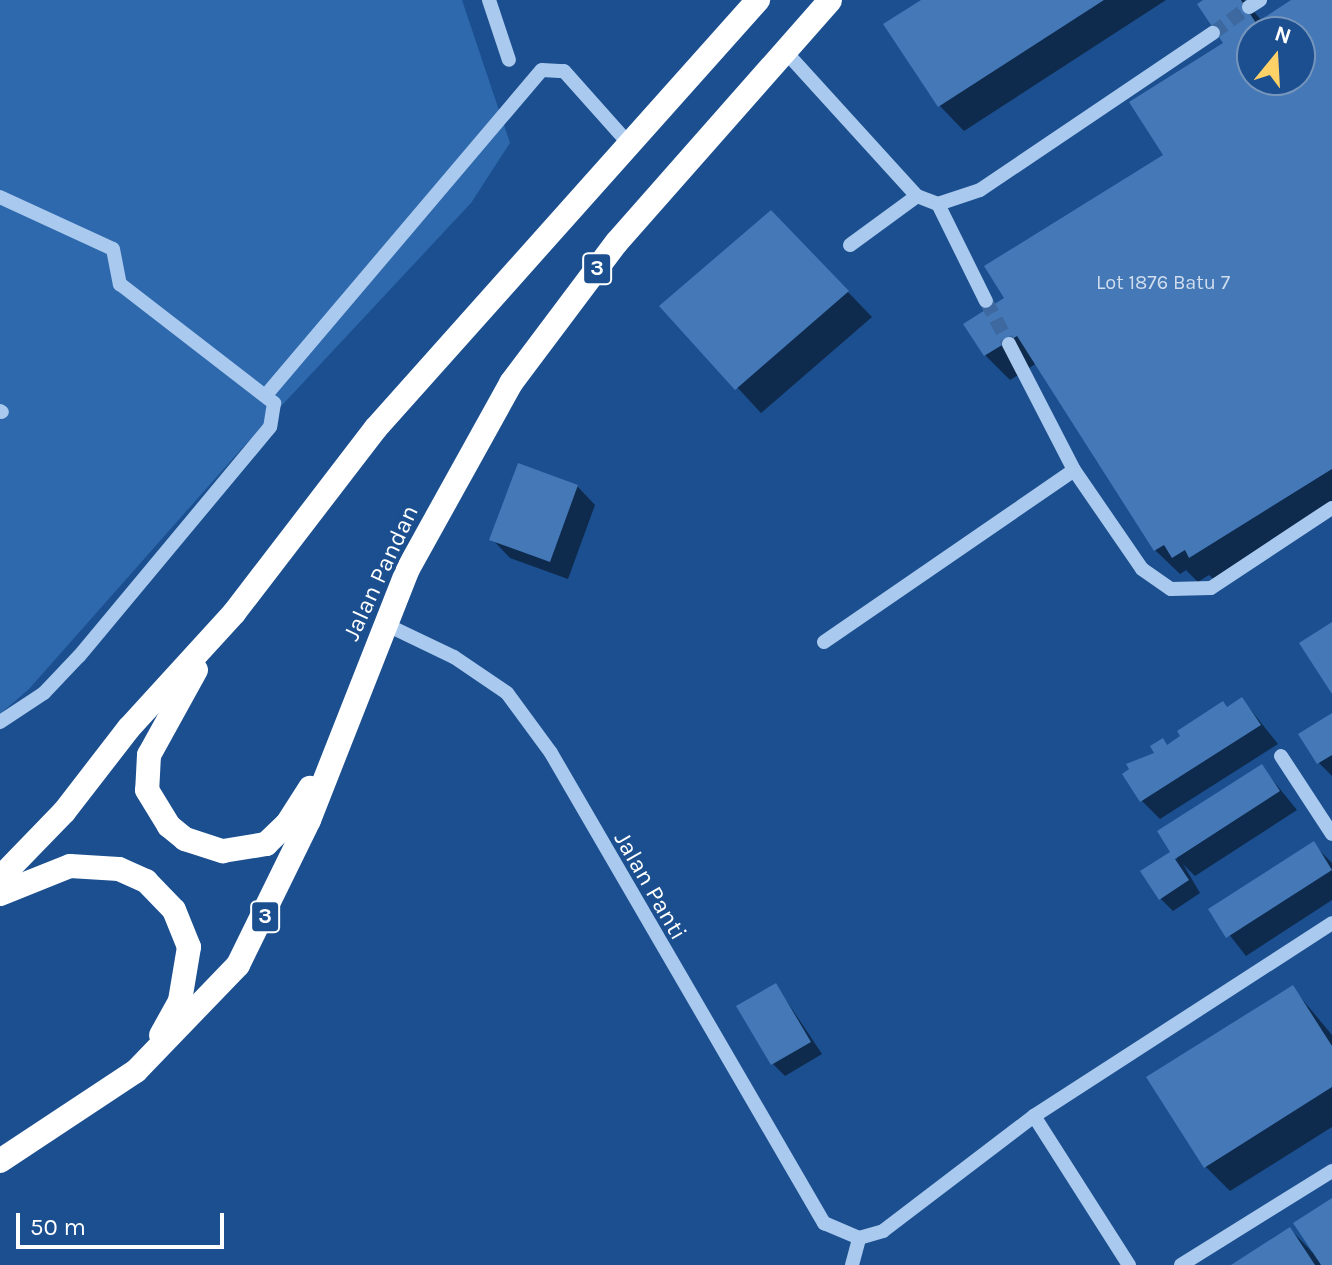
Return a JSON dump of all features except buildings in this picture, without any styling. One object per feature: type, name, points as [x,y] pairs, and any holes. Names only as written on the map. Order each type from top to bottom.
[{"type":"highway","name":"3","points":[[0,878],[64,812],[129,728],[234,613],[376,428],[758,0]]},
{"type":"highway","name":"Jalan Pandan","points":[[0,1161],[136,1071],[223,984],[253,942],[309,820],[408,569],[511,383],[617,242],[830,0]]},
{"type":"highway","points":[[234,613],[172,705],[149,755],[147,790],[169,826],[200,846],[223,851],[266,844],[287,824],[343,731]]},
{"type":"highway","points":[[0,894],[44,873],[97,865],[146,881],[174,910],[189,947],[186,983],[170,1021],[136,1071]]},
{"type":"street","points":[[489,0],[509,60]]},
{"type":"street","points":[[784,50],[917,196],[938,204],[980,190],[1213,33]]},
{"type":"street","points":[[266,395],[542,70],[564,71],[629,144]]},
{"type":"street","points":[[850,245],[917,196]]},
{"type":"street","points":[[0,197],[113,249],[120,284],[274,403],[270,427],[79,656],[44,693],[0,722]]},
{"type":"street","points":[[938,204],[986,301]]},
{"type":"street","points":[[1009,344],[1074,470],[1142,569],[1171,589],[1211,588],[1332,508]]},
{"type":"street","points":[[824,642],[1074,470]]},
{"type":"street","name":"Jalan Panti","points":[[385,624],[454,657],[507,693],[551,753],[824,1223],[859,1238]]},
{"type":"street","points":[[1281,756],[1332,834]]},
{"type":"street","points":[[852,1265],[859,1238],[883,1231],[1034,1116],[1332,923]]},
{"type":"street","points":[[1034,1116],[1129,1265]]},
{"type":"street","points":[[1181,1265],[1332,1171]]},
{"type":"shaded area","points":[[0,0],[462,0],[510,143],[471,203],[244,446],[29,689],[0,714]]},
{"type":"tunnel","points":[[1213,33],[1249,7]]},
{"type":"tunnel","points":[[986,301],[1009,344]]}]
